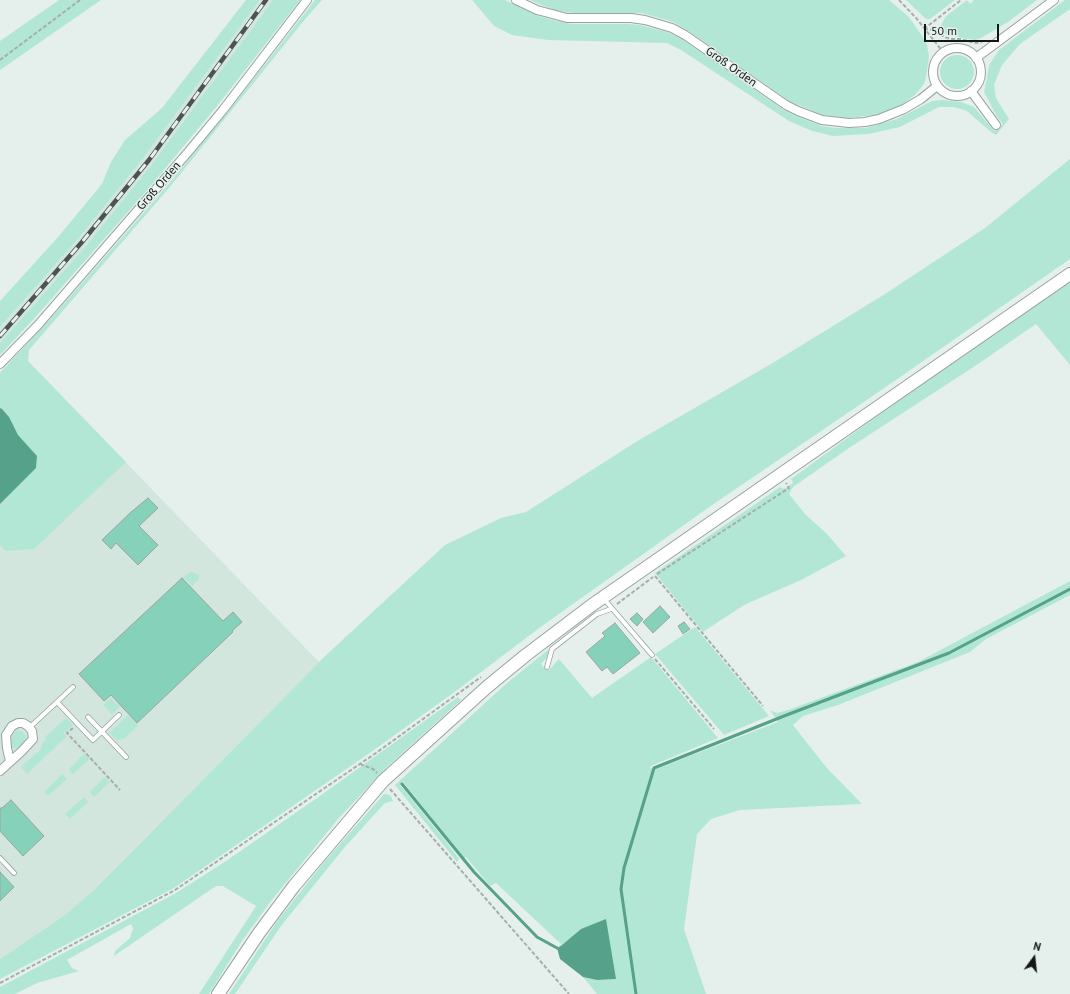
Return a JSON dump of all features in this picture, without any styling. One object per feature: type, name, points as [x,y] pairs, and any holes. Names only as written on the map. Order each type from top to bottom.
[{"type":"main road","points":[[218,994],[259,933],[294,886],[383,781],[487,686],[603,597],[1070,274]]},
{"type":"street","name":"Groß Orden","points":[[0,364],[38,325],[189,151],[223,110],[307,0]]},
{"type":"street","name":"Groß Orden","points":[[516,0],[537,10],[567,18],[631,18],[659,23],[672,28],[685,35],[786,105],[822,120],[849,123],[879,119],[904,109],[921,99],[937,86]]},
{"type":"street","points":[[976,58],[1054,0]]},
{"type":"street","points":[[952,48],[962,48],[969,51],[976,58],[980,65],[981,74],[977,85],[971,91],[962,95],[953,96],[944,92],[937,86],[934,79],[933,68],[935,61],[943,52],[952,48]]},
{"type":"street","points":[[971,91],[996,125]]},
{"type":"street","points":[[0,771],[33,739],[33,734],[30,727],[23,723],[18,723],[9,730],[6,735],[10,761]]},
{"type":"lane","points":[[603,597],[611,609],[652,655]]},
{"type":"lane","points":[[547,668],[552,649],[597,614],[611,609]]},
{"type":"lane","points":[[30,727],[73,687]]},
{"type":"lane","points":[[57,702],[93,740],[119,715]]},
{"type":"lane","points":[[88,717],[126,757]]},
{"type":"lane","points":[[0,858],[14,873]]},
{"type":"path","points":[[0,60],[80,0]]},
{"type":"path","points":[[899,0],[917,19],[943,52]]},
{"type":"path","points":[[924,29],[961,0]]},
{"type":"path","points":[[924,29],[936,30],[944,37],[952,39],[960,39],[976,43],[983,41]]},
{"type":"path","points":[[611,609],[655,576],[789,488],[780,474]]},
{"type":"path","points":[[655,576],[763,706]]},
{"type":"path","points":[[652,655],[714,728]]},
{"type":"path","points":[[78,724],[67,733],[120,790]]},
{"type":"path","points":[[0,983],[175,890],[376,753]]},
{"type":"path","points":[[360,764],[373,769],[569,994]]},
{"type":"shaded area","points":[[59,0],[101,0],[0,70],[0,41]]},
{"type":"shaded area","points":[[246,0],[260,0],[144,157],[78,239],[0,327],[0,301],[58,237],[102,184],[111,162],[125,140],[162,108]]},
{"type":"shaded area","points":[[260,0],[273,0],[152,164],[86,246],[0,343],[0,327],[78,239],[144,157]]},
{"type":"shaded area","points":[[273,0],[300,0],[217,106],[149,188],[32,321],[0,355],[0,343],[86,246],[152,164]]},
{"type":"shaded area","points":[[315,0],[322,0],[169,188],[29,350],[28,361],[126,462],[34,549],[6,551],[0,545],[0,504],[36,468],[37,456],[17,435],[9,417],[0,408],[0,373],[54,315],[167,186],[227,113]]},
{"type":"shaded area","points":[[472,0],[505,0],[536,15],[571,24],[640,25],[667,32],[682,39],[784,110],[822,126],[835,128],[866,128],[897,119],[932,101],[942,100],[961,102],[974,107],[994,131],[1003,124],[996,115],[984,92],[989,65],[999,50],[1065,0],[1070,0],[1070,9],[1020,44],[1002,65],[994,85],[996,98],[1009,119],[996,135],[967,111],[954,107],[939,107],[900,127],[869,134],[833,136],[812,131],[789,121],[681,50],[667,43],[548,40],[512,35],[494,26]]},
{"type":"shaded area","points":[[530,0],[889,0],[908,16],[927,45],[929,57],[926,77],[924,84],[916,94],[901,106],[882,114],[848,118],[823,115],[789,101],[687,30],[673,22],[642,13],[573,13],[554,10]]},
{"type":"shaded area","points":[[906,0],[955,0],[930,19],[926,19]]},
{"type":"shaded area","points":[[967,0],[970,4],[974,0],[1037,0],[1008,22],[981,38],[975,40],[945,34],[940,27],[946,16]]},
{"type":"shaded area","points":[[954,55],[960,55],[964,56],[971,62],[974,72],[973,79],[967,86],[960,89],[954,89],[950,88],[943,82],[940,75],[940,69],[941,65],[947,58]]},
{"type":"shaded area","points":[[1070,159],[1070,259],[715,503],[542,626],[374,750],[174,888],[0,979],[0,959],[65,915],[97,887],[323,658],[445,545],[501,518],[526,512],[639,440],[771,364],[885,294],[985,228]]},
{"type":"shaded area","points":[[1070,281],[1070,365],[1036,324],[793,487],[789,494],[805,514],[827,534],[846,556],[801,580],[744,605],[703,632],[655,573],[780,487],[784,489],[793,483],[791,479],[891,406]]},
{"type":"shaded area","points":[[19,352],[319,662],[97,887],[65,915],[0,959],[0,373]]},
{"type":"shaded area","points":[[0,408],[9,417],[18,435],[37,456],[36,468],[0,504]]},
{"type":"shaded area","points":[[191,572],[199,575],[199,579],[192,586],[183,577]]},
{"type":"shaded area","points":[[1070,581],[1070,595],[986,639],[970,652],[838,705],[803,716],[793,725],[826,767],[862,804],[740,810],[711,819],[697,834],[684,929],[706,994],[597,994],[583,977],[597,980],[616,979],[581,929],[562,945],[496,883],[490,886],[466,857],[464,858],[403,782],[400,785],[445,840],[459,859],[457,862],[395,785],[507,683],[549,649],[548,656],[541,664],[545,669],[549,670],[559,659],[592,698],[651,657],[718,738],[651,766],[650,768],[656,769],[778,722],[770,710],[777,713],[788,710],[918,662]]},
{"type":"shaded area","points":[[695,627],[769,716],[724,735],[655,654]]},
{"type":"shaded area","points":[[458,697],[461,700],[386,768],[338,819],[271,901],[242,941],[209,994],[199,994],[256,906],[223,886],[216,886],[114,956],[115,951],[130,938],[133,928],[131,924],[67,960],[72,968],[79,971],[37,983],[15,994],[0,994],[0,987],[176,893],[226,861]]},
{"type":"shaded area","points":[[111,698],[120,707],[112,714],[103,705]]},
{"type":"shaded area","points":[[128,715],[138,725],[125,738],[117,740],[109,733]]},
{"type":"shaded area","points":[[66,718],[73,725],[64,733],[67,736],[27,774],[21,767],[40,750],[46,739],[45,737]]},
{"type":"shaded area","points":[[17,730],[23,732],[26,736],[23,743],[17,748],[14,748],[11,747],[12,735]]},
{"type":"shaded area","points":[[84,754],[89,759],[73,774],[69,769]]},
{"type":"shaded area","points":[[62,774],[67,779],[48,796],[44,792]]},
{"type":"shaded area","points":[[105,777],[110,782],[94,797],[90,792]]},
{"type":"shaded area","points":[[384,794],[391,796],[393,801],[385,803],[344,848],[281,926],[235,994],[229,994],[278,920],[325,861]]},
{"type":"shaded area","points":[[84,797],[88,802],[70,819],[65,814]]},
{"type":"shaded area","points":[[606,919],[616,979],[597,980],[583,977],[560,959],[557,948],[581,929]]},
{"type":"building","points":[[148,498],[158,508],[139,526],[158,545],[138,565],[116,543],[111,549],[102,540]]},
{"type":"building","points":[[182,578],[223,621],[233,612],[242,622],[137,723],[111,695],[104,701],[79,674]]},
{"type":"building","points":[[660,606],[670,617],[653,633],[643,622]]},
{"type":"building","points":[[637,613],[643,619],[637,626],[630,619]]},
{"type":"building","points":[[684,622],[690,629],[683,634],[678,626]]},
{"type":"building","points":[[615,623],[640,653],[613,674],[607,667],[602,671],[586,652],[605,636],[602,633]]},
{"type":"building","points":[[11,800],[44,836],[23,856],[0,831],[0,808]]},
{"type":"building","points":[[0,872],[14,887],[0,901]]},
{"type":"waterway","points":[[636,994],[621,889],[624,868],[654,768],[784,716],[949,653],[1070,589]]},
{"type":"waterway","points":[[402,784],[474,872],[537,937],[557,948]]},
{"type":"railway","points":[[0,336],[82,242],[149,160],[266,0]]}]
